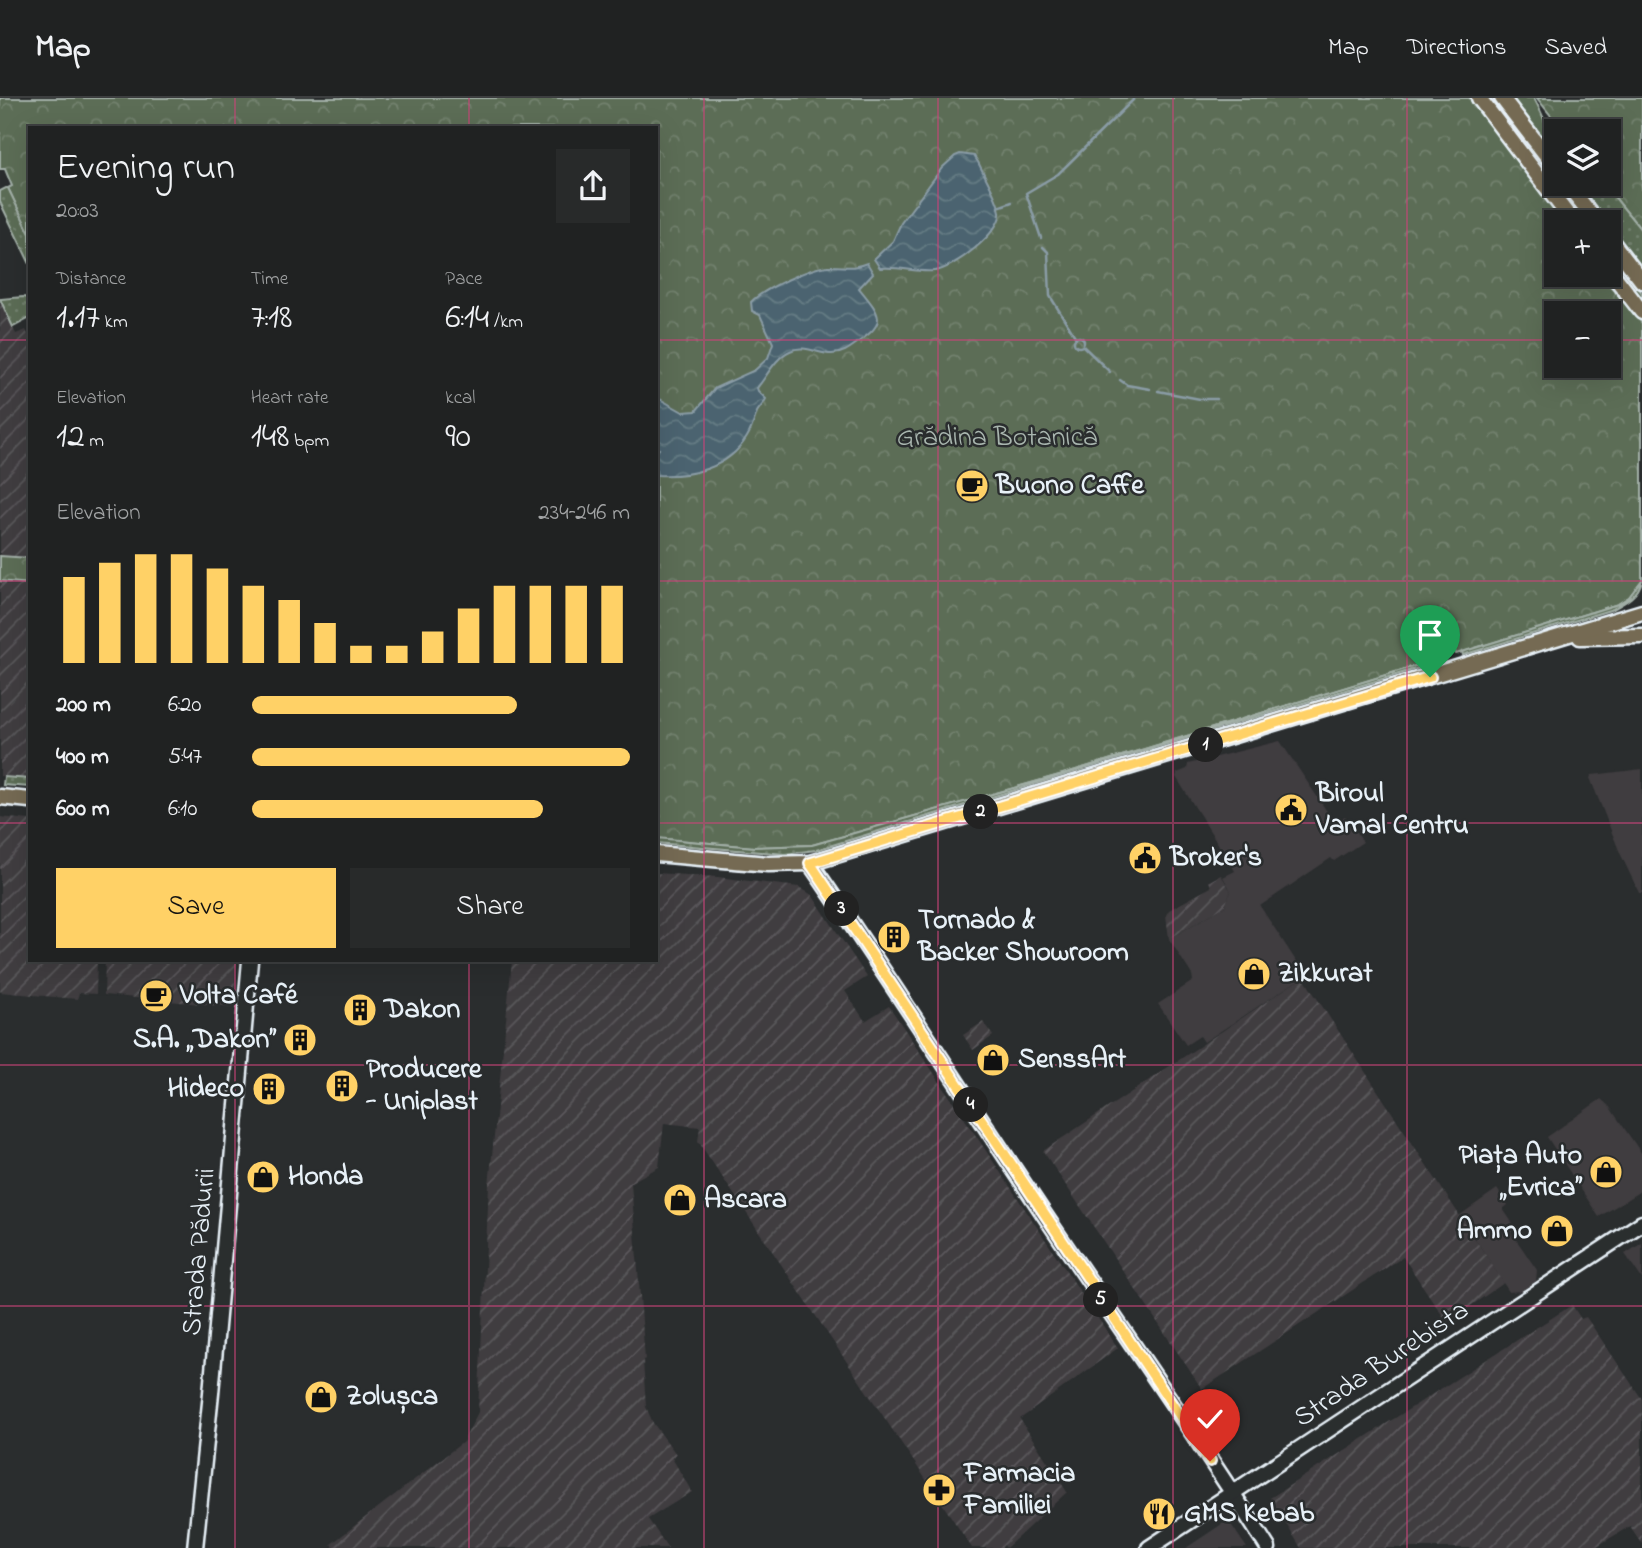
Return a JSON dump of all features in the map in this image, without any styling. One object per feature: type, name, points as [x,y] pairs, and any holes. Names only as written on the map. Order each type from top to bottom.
[{"type":"main road","points":[[1479,98],[1564,210]]},
{"type":"main road","points":[[1502,98],[1544,153]]},
{"type":"main road","points":[[1576,196],[1588,210]]},
{"type":"main road","points":[[1621,257],[1642,281]]},
{"type":"main road","points":[[1621,285],[1642,312]]},
{"type":"main road","points":[[658,854],[768,864],[810,863],[1642,612]]},
{"type":"main road","points":[[1561,637],[1642,636]]},
{"type":"main road","points":[[0,797],[28,800]]},
{"type":"main road","points":[[810,863],[1268,1548]]},
{"type":"main road","name":"Strada Pădurii","points":[[195,1548],[250,962]]},
{"type":"main road","name":"Strada Burebista","points":[[1149,1548],[1642,1223]]},
{"type":"shaded area","points":[[0,300],[16,334],[26,330],[28,334],[28,779],[0,776]]},
{"type":"shaded area","points":[[1280,741],[1334,822],[1345,816],[1363,842],[1334,861],[1331,858],[1260,906],[1304,973],[1303,977],[1204,1042],[1200,1036],[1186,1045],[1158,1004],[1193,981],[1192,975],[1169,939],[1225,906],[1231,891],[1223,877],[1235,871],[1176,777],[1177,773],[1187,769],[1188,764]]},
{"type":"shaded area","points":[[1642,769],[1642,893],[1639,893],[1590,778],[1592,775]]},
{"type":"shaded area","points":[[0,817],[28,820],[28,962],[97,962],[96,994],[79,993],[77,999],[0,992]]},
{"type":"shaded area","points":[[658,873],[799,887],[812,895],[867,977],[845,991],[865,1021],[889,1006],[1118,1348],[1020,1419],[1067,1492],[1006,1548],[1004,1545],[1001,1548],[972,1548],[698,1141],[700,1127],[664,1123],[659,1167],[631,1182],[645,1359],[646,1407],[653,1423],[676,1454],[672,1458],[692,1492],[648,1519],[668,1548],[334,1548],[331,1544],[463,1442],[478,1412],[489,1185],[512,962],[658,962]]},
{"type":"shaded area","points":[[1221,875],[1231,891],[1225,906],[1169,939],[1166,915],[1169,910],[1211,887],[1209,881]]},
{"type":"shaded area","points":[[105,962],[237,962],[233,1007],[104,995]]},
{"type":"shaded area","points":[[1303,977],[1504,1283],[1447,1322],[1403,1257],[1202,1389],[1043,1151]]},
{"type":"shaded area","points":[[983,1022],[993,1036],[973,1050],[963,1035]]},
{"type":"shaded area","name":"Piața Auto „Evrica”","points":[[1601,1099],[1609,1106],[1642,1154],[1642,1190],[1599,1217],[1547,1137]]},
{"type":"shaded area","points":[[1497,1189],[1508,1205],[1503,1209],[1516,1228],[1511,1232],[1537,1270],[1536,1281],[1521,1291],[1509,1292],[1460,1215]]},
{"type":"shaded area","points":[[1642,1243],[1642,1279],[1625,1254]]},
{"type":"shaded area","points":[[1572,1305],[1581,1319],[1586,1317],[1642,1399],[1642,1544],[1630,1526],[1594,1548],[1301,1548],[1270,1498]]},
{"type":"shaded area","points":[[1228,1520],[1247,1548],[1186,1548]]},
{"type":"green space","name":"Grădina Botanică","points":[[0,98],[1474,98],[1544,192],[1544,196],[1557,210],[1544,210],[1544,287],[1611,287],[1642,323],[1642,580],[1629,597],[1618,604],[1456,654],[1453,646],[1439,651],[1441,658],[1063,774],[812,845],[754,847],[658,838],[658,126],[28,126],[28,230],[8,188],[12,186],[5,169],[0,169]]},
{"type":"green space","points":[[1487,98],[1493,98],[1544,164],[1544,172]]},
{"type":"green space","points":[[1505,98],[1534,98],[1544,120],[1544,148]]},
{"type":"green space","points":[[1537,98],[1642,98],[1642,231],[1614,196],[1621,196],[1621,119],[1554,119]]},
{"type":"green space","points":[[8,188],[28,230],[28,260],[0,202],[0,191]]},
{"type":"green space","points":[[1562,196],[1568,196],[1579,210],[1573,210]]},
{"type":"green space","points":[[1584,196],[1614,196],[1642,231],[1642,269],[1621,242],[1621,210],[1596,210]]},
{"type":"green space","points":[[1621,265],[1642,293],[1642,300],[1621,272]]},
{"type":"green space","points":[[28,298],[28,319],[13,327],[0,299]]},
{"type":"green space","points":[[0,556],[28,558],[28,584],[0,581]]},
{"type":"green space","points":[[1642,580],[1635,594],[1613,609],[1463,655],[1462,652],[1618,604],[1629,597]]},
{"type":"green space","points":[[1441,658],[1442,661],[816,850],[785,854],[658,843],[658,838],[754,847],[812,845],[1063,774]]},
{"type":"green space","points":[[4,777],[28,779],[28,787],[3,785]]},
{"type":"water","points":[[960,154],[974,156],[994,193],[1000,212],[999,220],[993,229],[964,257],[942,269],[927,271],[880,268],[874,259],[893,241],[901,223],[942,168]]},
{"type":"water","points":[[867,263],[873,273],[859,288],[878,318],[867,336],[839,353],[826,354],[795,349],[785,354],[757,388],[766,399],[757,412],[749,434],[730,457],[719,464],[695,472],[658,475],[658,398],[683,412],[696,411],[715,388],[755,370],[768,358],[773,343],[760,315],[752,311],[751,302],[776,285],[811,270],[828,266]]},
{"type":"waterway","points":[[1041,238],[1026,193],[1058,174],[1135,98]]},
{"type":"waterway","points":[[998,207],[1012,202]]},
{"type":"waterway","points":[[1043,247],[1048,252],[1050,296],[1076,338]]},
{"type":"waterway","points":[[1079,337],[1083,338],[1084,342],[1083,346],[1079,347],[1075,346],[1074,342],[1075,338],[1079,337]]},
{"type":"waterway","points":[[1083,346],[1110,372]]},
{"type":"waterway","points":[[1120,380],[1127,385],[1150,389]]},
{"type":"waterway","points":[[1158,391],[1200,399],[1217,399]]},
{"type":"place","name":"Buono Caffe","points":[[972,486]]},
{"type":"place","name":"Biroul Vamal Centru","points":[[1291,810]]},
{"type":"place","name":"Broker's","points":[[1145,858]]},
{"type":"place","name":"Tornado & Backer Showroom","points":[[894,937]]},
{"type":"place","name":"Zikkurat","points":[[1254,974]]},
{"type":"place","name":"Volta Café","points":[[156,996]]},
{"type":"place","name":"Dakon","points":[[360,1010]]},
{"type":"place","name":"S.A. „Dakon”","points":[[300,1040]]},
{"type":"place","name":"SenssArt","points":[[993,1060]]},
{"type":"place","name":"Producere - Uniplast","points":[[342,1086]]},
{"type":"place","name":"Hideco","points":[[269,1089]]},
{"type":"place","name":"Piața Auto „Evrica”","points":[[1606,1172]]},
{"type":"place","name":"Honda","points":[[263,1177]]},
{"type":"place","name":"Ascara","points":[[680,1200]]},
{"type":"place","name":"Ammo","points":[[1557,1231]]},
{"type":"place","name":"Zolușca","points":[[321,1397]]},
{"type":"place","name":"Farmacia Familiei","points":[[939,1490]]},
{"type":"place","name":"GMS Kebab","points":[[1159,1514]]},
{"type":"route","points":[[1210,1461],[810,863],[1430,677]]}]
